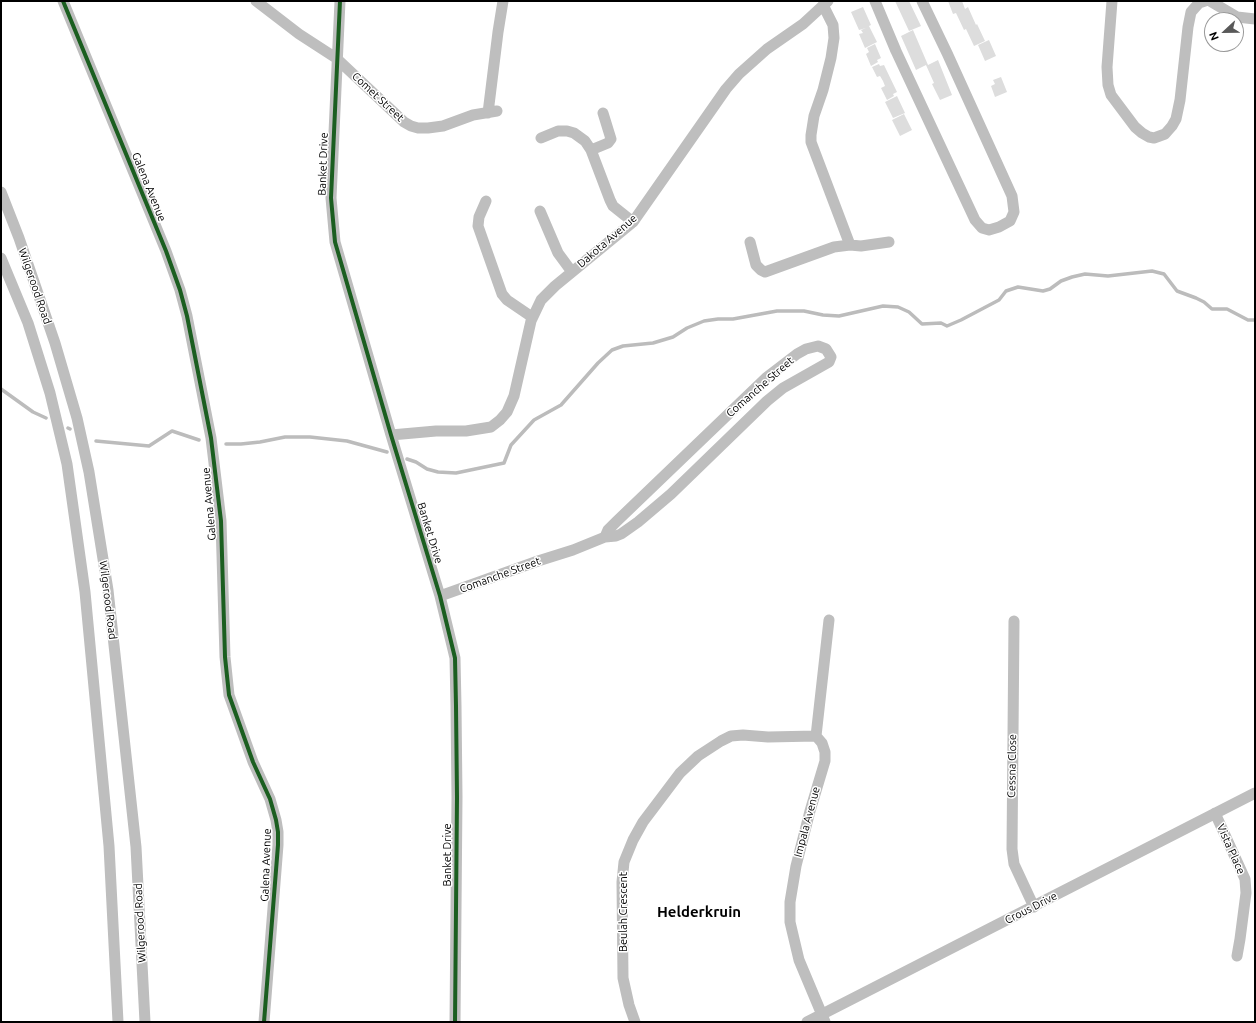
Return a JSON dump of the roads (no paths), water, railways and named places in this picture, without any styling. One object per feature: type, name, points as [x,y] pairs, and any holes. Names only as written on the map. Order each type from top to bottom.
[{"type":"street","name":"Galena Avenue","points":[[63,1],[166,251],[180,290],[187,316],[211,438],[220,521],[225,657],[229,695],[253,762],[270,799],[278,832],[264,1022]]},
{"type":"street","name":"Comet Street","points":[[256,1],[299,34],[336,58],[404,122],[418,128],[443,126],[473,115],[492,112],[498,32],[503,1]]},
{"type":"street","name":"Banket Drive","points":[[340,1],[336,58],[331,198],[335,242],[440,596],[454,658],[456,677],[457,805],[455,1022]]},
{"type":"street","points":[[875,1],[896,51],[975,220],[982,228],[989,230],[999,227],[1010,221],[1014,212],[1012,196],[922,1]]},
{"type":"street","points":[[1112,1],[1107,66],[1108,85],[1111,95],[1135,127],[1142,133],[1154,138],[1165,134],[1176,119],[1180,100],[1191,12],[1198,3],[1205,1]]},
{"type":"street","points":[[1210,1],[1237,17],[1255,19]]},
{"type":"street","points":[[826,3],[833,25],[834,38],[831,58],[814,116],[811,142],[850,245]]},
{"type":"street","name":"Dakota Avenue","points":[[391,435],[436,431],[466,431],[491,427],[500,420],[507,412],[514,396],[532,317],[541,300],[547,293],[633,222],[726,90],[739,74],[767,49],[803,24],[826,3]]},
{"type":"street","points":[[591,150],[608,144],[611,139],[603,113]]},
{"type":"street","points":[[541,138],[558,131],[567,131],[585,141],[591,150],[613,206],[633,222]]},
{"type":"street","name":"Wilgerood Road","points":[[1,192],[19,238],[55,344],[77,418],[89,472],[108,590],[136,847],[145,1022]]},
{"type":"street","points":[[486,201],[479,217],[478,226],[502,294],[507,300],[532,317]]},
{"type":"street","points":[[540,211],[558,253],[572,272]]},
{"type":"street","points":[[750,242],[756,265],[765,272],[834,247],[850,245],[861,246],[889,242]]},
{"type":"street","name":"Wilgerood Road","points":[[1,258],[28,323],[50,394],[67,464],[85,592],[108,838],[118,1022]]},
{"type":"street","name":"Comanche Street","points":[[440,596],[605,537],[621,534],[638,522],[670,494],[782,388],[829,362],[831,358],[826,349],[818,346],[806,349],[796,354],[767,377],[617,521],[608,530],[605,537]]},
{"type":"street","points":[[816,736],[829,620]]},
{"type":"street","name":"Cessna Close","points":[[1014,621],[1012,849],[1014,864],[1034,907]]},
{"type":"street","name":"Beulah Crescent","points":[[635,1022],[629,1005],[623,978],[622,882],[624,862],[633,840],[643,822],[680,773],[698,756],[731,736],[816,736]]},
{"type":"street","name":"Impala Avenue","points":[[816,736],[822,743],[825,752],[824,761],[796,866],[790,902],[790,922],[799,960],[823,1018]]},
{"type":"street","name":"Crous Drive","points":[[807,1022],[823,1018],[1255,793]]},
{"type":"street","name":"Vista Place","points":[[1215,813],[1244,879],[1246,893],[1237,956]]},
{"type":"waterway","points":[[407,459],[416,462],[427,469],[438,472],[456,473],[504,463],[511,445],[534,420],[561,405],[598,363],[612,350],[623,346],[653,343],[673,337],[687,328],[704,321],[733,319],[777,311],[804,311],[823,315],[839,316],[883,306],[898,307],[909,312],[922,324],[941,323],[947,326],[999,300],[1006,291],[1018,287],[1043,291],[1050,289],[1061,281],[1085,274],[1108,276],[1152,271],[1164,274],[1177,291],[1204,302],[1212,309],[1227,309],[1248,320],[1255,320]]},
{"type":"waterway","points":[[1,389],[33,412],[46,418]]},
{"type":"waterway","points":[[96,441],[149,446],[172,431],[199,440]]},
{"type":"waterway","points":[[226,444],[260,442],[285,437],[310,437],[347,441],[387,452]]},
{"type":"district","name":"Helderkruin","points":[[699,912]]}]
